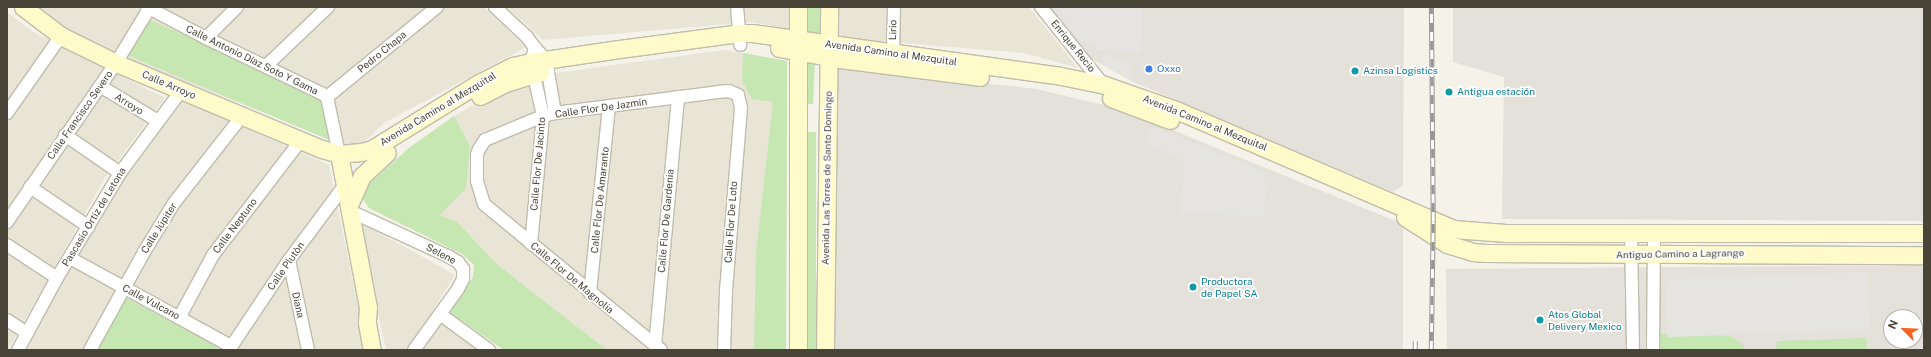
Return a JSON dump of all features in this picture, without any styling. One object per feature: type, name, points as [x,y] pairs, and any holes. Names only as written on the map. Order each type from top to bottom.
[{"type":"street","name":"Calle Arroyo","points":[[23,7],[61,36],[116,63],[344,159]]},
{"type":"street","name":"Calle Antonio Díaz Soto Y Gama","points":[[149,7],[206,38],[315,89],[327,97],[344,159]]},
{"type":"street","name":"Calle Francisco Severo","points":[[7,222],[65,135],[116,63],[149,7]]},
{"type":"street","points":[[206,38],[237,7]]},
{"type":"street","points":[[266,66],[328,7]]},
{"type":"street","name":"Pedro Chapa","points":[[327,97],[437,7]]},
{"type":"street","points":[[495,7],[527,37],[539,63]]},
{"type":"street","points":[[737,7],[739,39]]},
{"type":"street","points":[[798,7],[798,350]]},
{"type":"street","name":"Avenida Las Torres de Santo Domingo","points":[[825,350],[829,7]]},
{"type":"street","name":"Lirio","points":[[893,54],[894,7]]},
{"type":"street","name":"Enrique Recio","points":[[1041,7],[1105,91]]},
{"type":"street","name":"Avenida Camino al Mezquital","points":[[344,159],[379,151],[487,91],[520,77],[539,63],[739,39],[752,34],[799,46],[828,51],[1059,86],[1105,91]]},
{"type":"street","points":[[7,113],[61,36]]},
{"type":"street","name":"Avenida Camino al Mezquital","points":[[828,51],[893,54],[1061,76],[1105,91],[1390,210],[1439,232]]},
{"type":"street","name":"Calle Flor De Jacinto","points":[[539,63],[555,113]]},
{"type":"street","name":"Calle Flor De Jacinto","points":[[531,244],[543,116],[539,63]]},
{"type":"street","name":"Arroyo","points":[[100,86],[158,121]]},
{"type":"street","name":"Pascasio Ortiz de Letona","points":[[18,350],[57,278],[89,227],[120,173],[181,91]]},
{"type":"street","name":"Calle Flor De Jazmín","points":[[484,204],[477,181],[477,155],[485,140],[543,116],[555,113],[724,91],[733,92],[738,95]]},
{"type":"street","name":"Calle Flor De Loto","points":[[724,350],[726,291],[742,108],[738,95]]},
{"type":"street","name":"Calle Flor De Gardenia","points":[[658,348],[678,97]]},
{"type":"street","name":"Calle Flor De Amaranto","points":[[590,293],[609,106]]},
{"type":"street","points":[[799,131],[811,115],[820,117],[828,124]]},
{"type":"street","name":"Calle Júpiter","points":[[90,350],[174,202],[242,116]]},
{"type":"street","points":[[65,135],[120,173]]},
{"type":"street","name":"Calle Neptuno","points":[[179,318],[213,255],[301,140]]},
{"type":"street","points":[[319,148],[345,183]]},
{"type":"street","points":[[349,208],[362,176],[379,151]]},
{"type":"street","points":[[344,159],[345,183],[368,307],[367,323],[372,350]]},
{"type":"street","name":"Calle Plutòn","points":[[230,348],[289,260],[345,183]]},
{"type":"street","points":[[30,187],[89,227]]},
{"type":"street","name":"Calle Flor De Magnolia","points":[[484,204],[658,348]]},
{"type":"street","name":"Selene","points":[[349,208],[448,256],[462,266],[464,275],[460,284],[414,350]]},
{"type":"street","name":"Antiguo Camino a Lagrange","points":[[1439,232],[1453,229],[1506,233],[1924,233]]},
{"type":"street","name":"Antiguo Camino a Lagrange","points":[[1439,232],[1472,252],[1506,254],[1654,255],[1753,253],[1924,255]]},
{"type":"street","points":[[1653,350],[1654,232]]},
{"type":"street","points":[[1506,233],[1506,254]]},
{"type":"street","points":[[1631,233],[1633,350]]},
{"type":"street","points":[[7,244],[57,278]]},
{"type":"street","name":"Calle Vulcano","points":[[70,258],[230,348]]},
{"type":"street","name":"Diana","points":[[289,260],[308,350]]},
{"type":"street","points":[[368,307],[376,322],[382,350]]},
{"type":"street","points":[[440,314],[489,350]]},
{"type":"street","points":[[7,320],[27,333]]},
{"type":"street","points":[[297,350],[305,335]]},
{"type":"shaded area","points":[[32,7],[484,7],[526,47],[384,123],[356,150],[142,64],[60,28]]},
{"type":"shaded area","points":[[507,7],[1029,7],[1078,68],[1024,53],[841,38],[750,22],[543,40]]},
{"type":"shaded area","points":[[1049,7],[1404,7],[1403,186],[1393,192],[1133,82],[1090,58]]},
{"type":"shaded area","points":[[1053,7],[1142,7],[1141,52],[1095,50],[1097,42],[1080,41]]},
{"type":"shaded area","points":[[1453,7],[1924,7],[1924,221],[1502,219],[1504,77],[1453,62]]},
{"type":"shaded area","points":[[7,12],[33,32],[165,98],[105,178],[8,350]]},
{"type":"shaded area","points":[[724,50],[787,61],[786,350],[607,350],[498,265],[457,222],[367,186],[409,148],[454,116],[520,78]]},
{"type":"shaded area","points":[[1102,54],[1114,56],[1112,60],[1132,62],[1131,79],[1101,64]]},
{"type":"shaded area","points":[[834,67],[1036,89],[1121,109],[1403,224],[1403,350],[834,350]]},
{"type":"shaded area","points":[[183,101],[329,165],[367,350],[23,350],[114,193]]},
{"type":"shaded area","points":[[1152,126],[1265,172],[1264,216],[1183,213],[1184,161],[1145,143]]},
{"type":"shaded area","points":[[358,221],[455,275],[431,313],[483,350],[386,350]]},
{"type":"shaded area","points":[[1924,265],[1924,350],[1447,350],[1446,269]]},
{"type":"shaded area","points":[[1868,272],[1870,330],[1667,337],[1665,279]]},
{"type":"green space","points":[[801,7],[821,7],[821,37],[800,33]]},
{"type":"green space","points":[[146,18],[318,95],[332,141],[129,56]]},
{"type":"green space","points":[[743,53],[787,61],[786,350],[754,350],[756,252],[773,102],[752,99],[742,81]]},
{"type":"green space","points":[[805,55],[815,59],[813,104],[805,104]]},
{"type":"green space","points":[[454,116],[470,146],[466,188],[440,215],[457,222],[498,265],[607,350],[504,350],[449,312],[473,277],[474,265],[462,254],[369,208],[363,199],[367,186],[409,148]]},
{"type":"green space","points":[[806,132],[816,132],[816,350],[806,350]]},
{"type":"green space","points":[[126,298],[218,347],[216,350],[102,350],[98,348]]},
{"type":"green space","points":[[1659,334],[1731,336],[1744,346],[1744,350],[1659,350]]},
{"type":"green space","points":[[1866,338],[1867,350],[1776,350],[1777,341]]},
{"type":"railway","points":[[1431,7],[1433,221],[1431,350]]},
{"type":"railway","points":[[1415,341],[1415,350]]},
{"type":"place","name":"Oxxo","points":[[1149,69]]},
{"type":"place","name":"Azinsa Logistics","points":[[1355,71]]},
{"type":"place","name":"Antigua estación","points":[[1449,92]]},
{"type":"place","name":"Productora de Papel SA","points":[[1193,287]]},
{"type":"place","name":"Atos Global Delivery Mexico","points":[[1540,320]]}]
